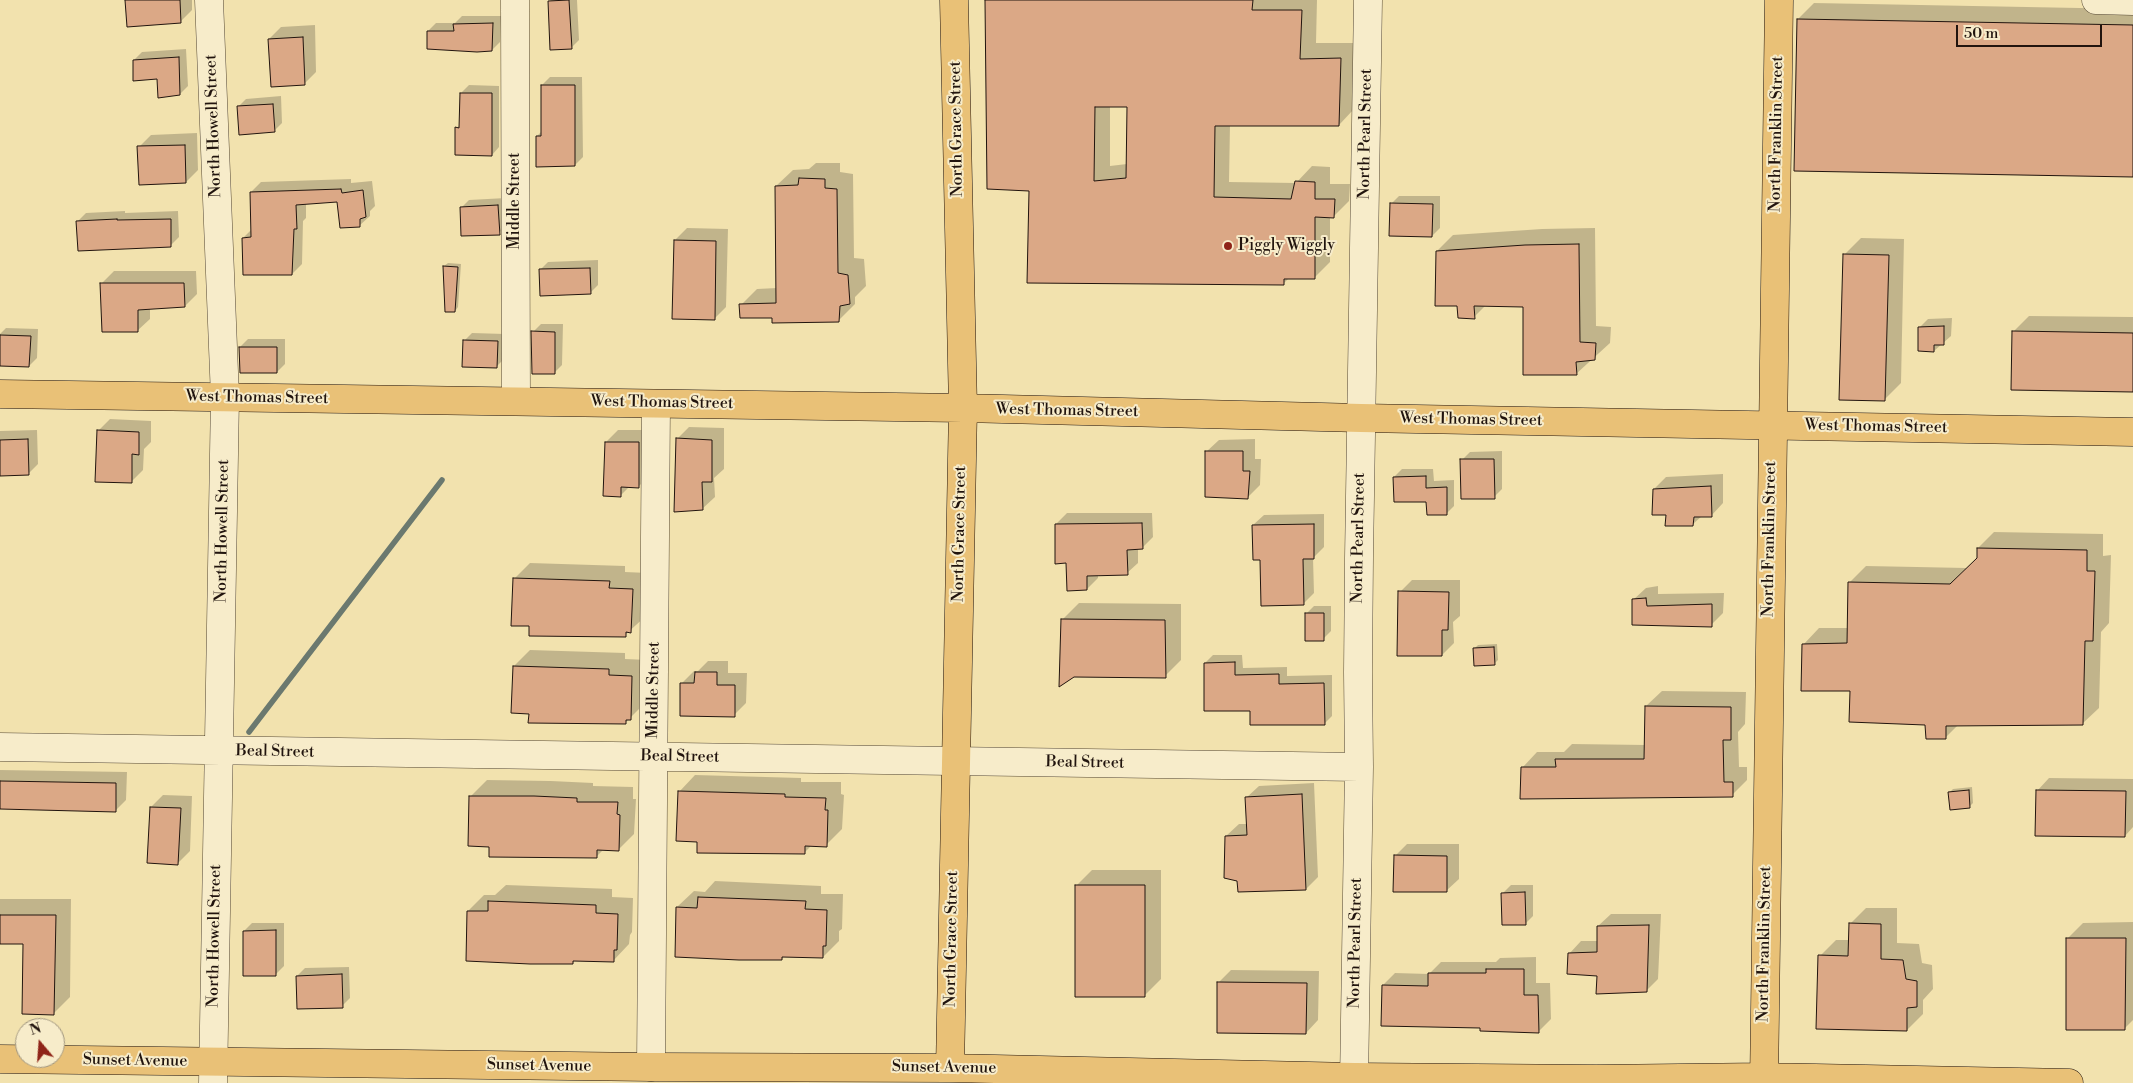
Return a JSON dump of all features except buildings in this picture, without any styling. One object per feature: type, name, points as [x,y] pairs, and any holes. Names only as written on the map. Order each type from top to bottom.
[{"type":"main road","name":"North Grace Street","points":[[950,1075],[963,408],[954,0]]},
{"type":"main road","name":"North Franklin Street","points":[[1764,1080],[1779,0]]},
{"type":"main road","name":"West Thomas Street","points":[[0,394],[963,408],[1361,418],[2133,432]]},
{"type":"main road","name":"Sunset Avenue","points":[[0,1059],[213,1072],[651,1067],[950,1075],[1354,1080],[1586,1079],[2069,1083]]},
{"type":"street","name":"North Howell Street","points":[[209,0],[225,397],[213,1072]]},
{"type":"street","name":"Middle Street","points":[[515,0],[516,401]]},
{"type":"street","name":"North Pearl Street","points":[[1354,1080],[1360,767],[1358,672],[1368,0]]},
{"type":"street","points":[[2096,0],[2133,1]]},
{"type":"street","name":"Middle Street","points":[[651,1067],[656,404]]},
{"type":"street","name":"Beal Street","points":[[0,747],[1360,767]]},
{"type":"waterway","points":[[249,732],[442,480]]},
{"type":"place","name":"Piggly Wiggly","points":[[1228,246]]}]
